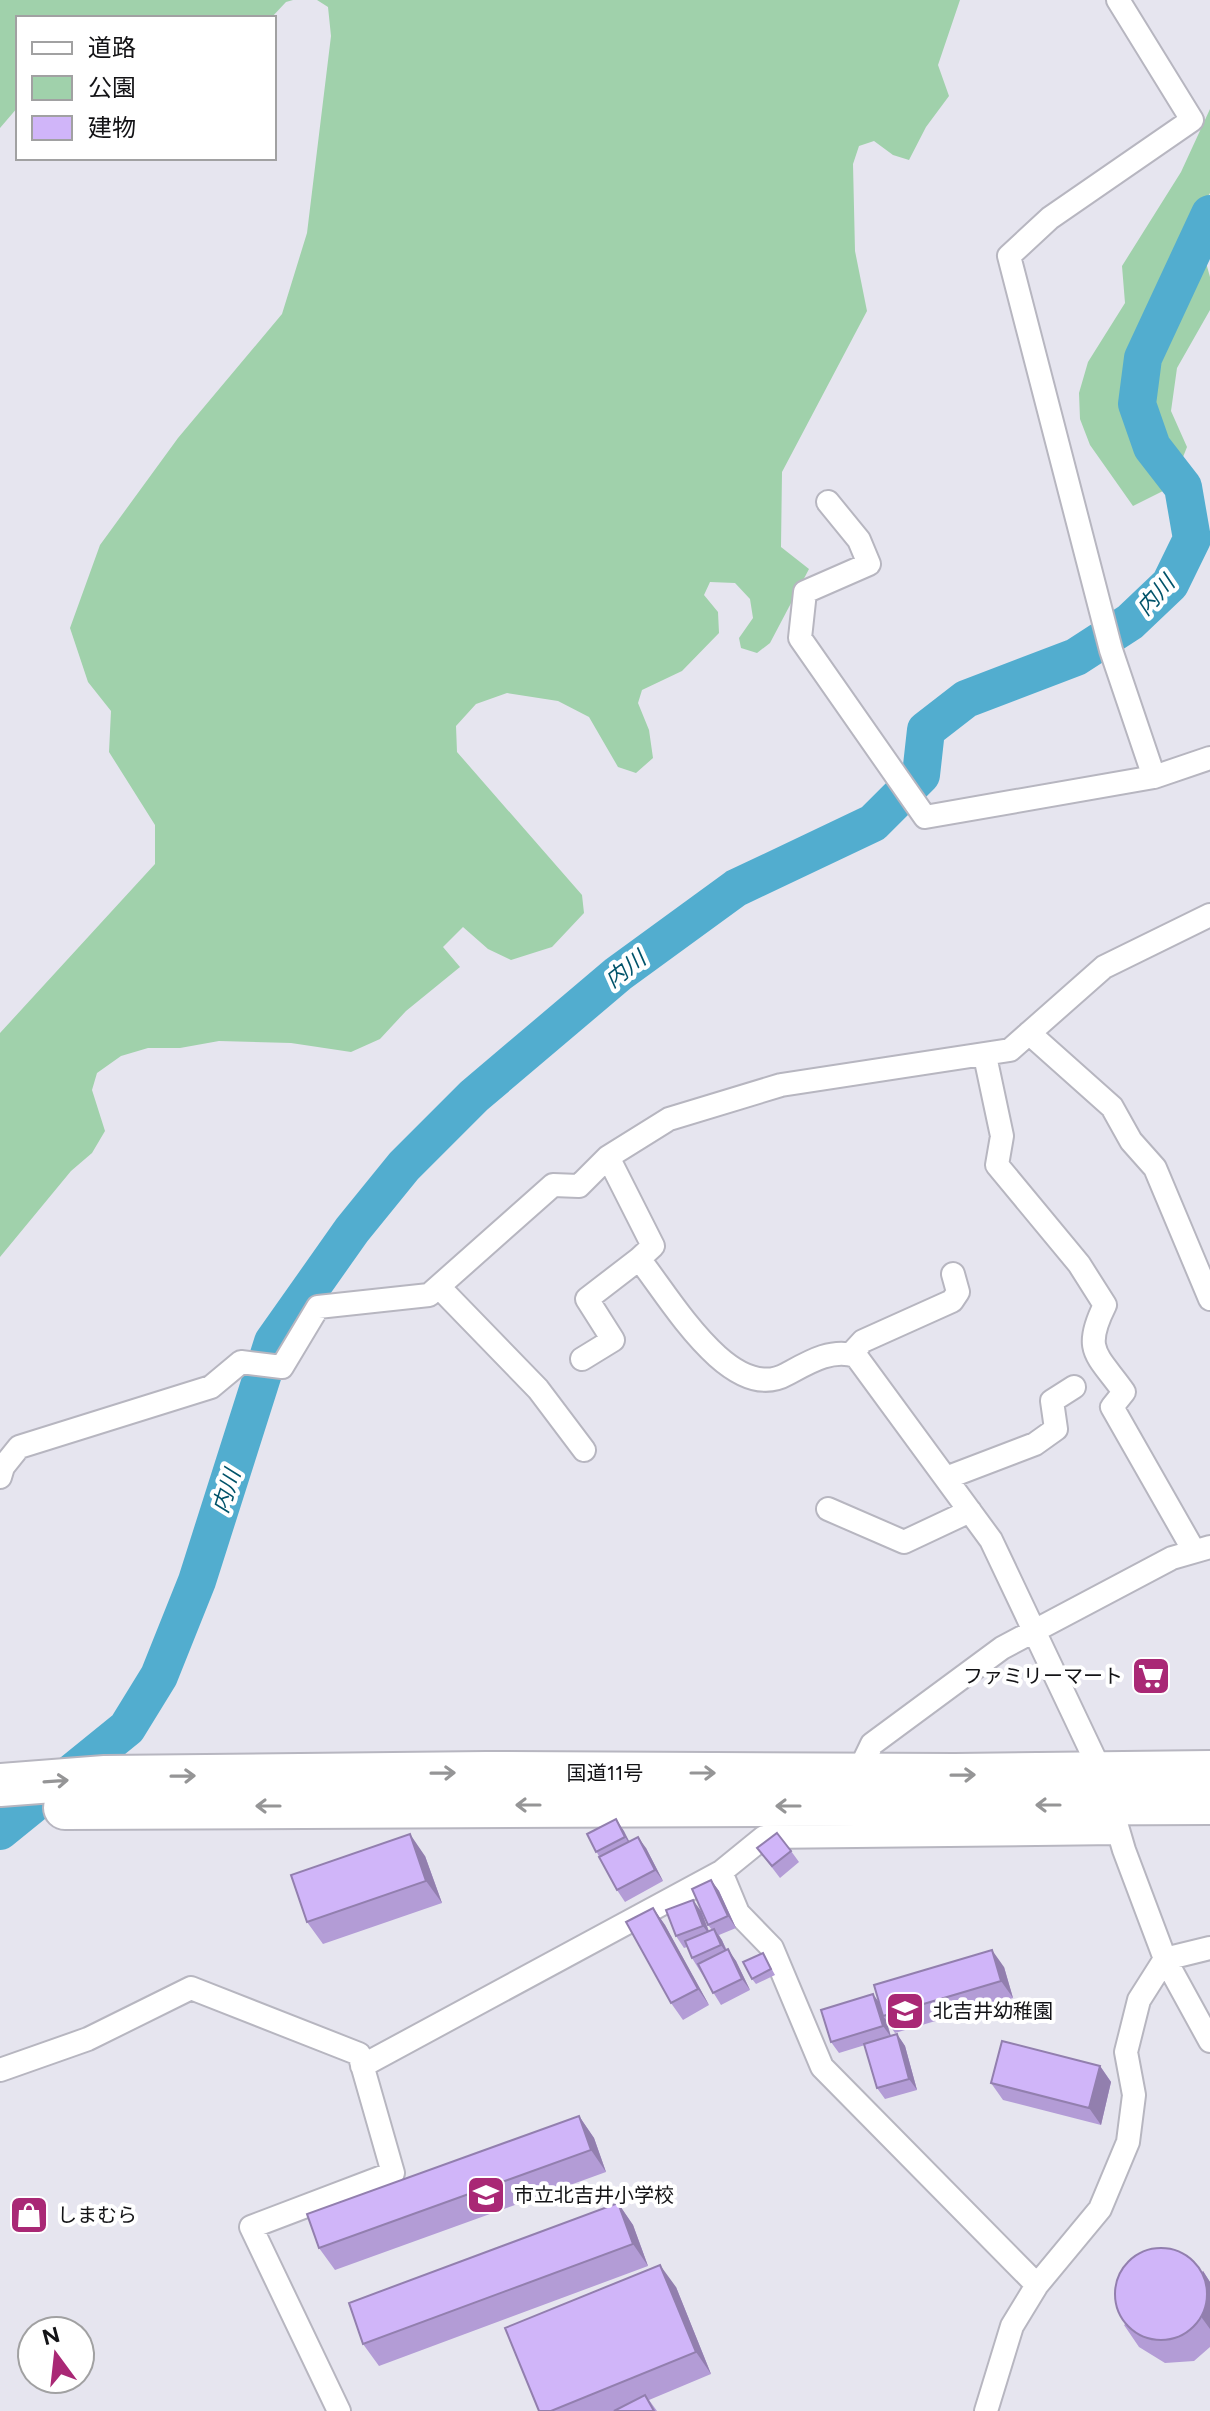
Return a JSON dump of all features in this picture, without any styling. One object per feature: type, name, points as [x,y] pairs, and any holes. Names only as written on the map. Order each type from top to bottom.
[{"type":"highway","name":"国道11号","points":[[2,1794],[858,1773],[955,1775],[1110,1803],[1210,1772]]},
{"type":"highway","name":"国道11号","points":[[92,1792],[1210,1803]]},
{"type":"street","points":[[1118,0],[1192,120],[1050,218],[1009,256],[1111,650],[1154,777]]},
{"type":"street","points":[[828,502],[859,540],[869,564],[805,592],[800,638],[891,764],[925,817],[1154,777],[1210,758]]},
{"type":"street","points":[[0,1477],[3,1467],[19,1447],[211,1387],[241,1362],[282,1367],[318,1307],[429,1295],[553,1185],[579,1186],[608,1157],[669,1119],[781,1085],[1010,1050],[1104,967],[1210,915]]},
{"type":"street","points":[[1029,1033],[1112,1107],[1131,1141],[1155,1168],[1195,1271],[1210,1299]]},
{"type":"street","points":[[858,1773],[872,1744],[1002,1648],[1172,1558],[1202,1549],[1112,1407],[1124,1392],[1092,1346],[1094,1327],[1105,1305],[1079,1264],[997,1165],[1002,1136],[985,1056]]},
{"type":"street","points":[[582,1359],[613,1340],[587,1299],[653,1246],[608,1157]]},
{"type":"street","points":[[639,1259],[721,1362],[744,1378],[779,1379],[809,1361],[842,1351],[856,1356],[946,1478],[991,1540],[1035,1631],[1110,1803],[1165,1959],[1210,2041]]},
{"type":"street","points":[[851,1354],[863,1341],[952,1301],[958,1292],[953,1274]]},
{"type":"street","points":[[440,1288],[538,1389],[584,1450]]},
{"type":"street","points":[[946,1478],[1035,1444],[1056,1429],[1052,1401],[1074,1387]]},
{"type":"street","points":[[828,1509],[904,1542],[970,1511]]},
{"type":"street","points":[[362,2066],[721,1872],[764,1837],[1110,1803]]},
{"type":"street","points":[[721,1872],[738,1913],[772,1948],[822,2067],[1037,2285]]},
{"type":"street","points":[[986,2411],[1012,2326],[1037,2285],[1100,2209],[1128,2142],[1134,2095],[1126,2052],[1139,2000],[1165,1959],[1210,1948]]},
{"type":"street","points":[[0,2070],[88,2039],[191,1988],[359,2054],[393,2173],[251,2227],[339,2411]]},
{"type":"green space","points":[[0,0],[293,0],[286,2],[273,16],[16,16],[16,109],[0,128]]},
{"type":"green space","points":[[317,0],[960,0],[938,65],[949,96],[926,127],[909,160],[893,155],[874,141],[859,146],[853,164],[855,251],[867,311],[782,472],[781,547],[809,569],[770,643],[757,653],[741,648],[739,638],[753,618],[750,599],[735,583],[710,582],[704,595],[718,612],[719,633],[682,671],[642,690],[638,703],[649,730],[653,758],[636,773],[618,767],[589,717],[558,701],[507,693],[476,704],[456,726],[457,752],[582,895],[584,913],[552,947],[511,960],[488,949],[463,927],[443,947],[460,967],[406,1011],[380,1039],[351,1052],[291,1043],[219,1041],[180,1048],[148,1048],[121,1056],[97,1073],[92,1090],[105,1131],[92,1153],[71,1171],[0,1257],[0,1033],[155,864],[155,825],[109,752],[111,711],[88,682],[70,628],[100,545],[178,438],[282,314],[307,233],[331,36],[328,7]]},
{"type":"green space","points":[[1210,109],[1210,193],[1194,220],[1210,277],[1210,310],[1177,368],[1171,411],[1187,447],[1171,487],[1133,506],[1090,445],[1080,419],[1079,393],[1088,362],[1125,303],[1122,266],[1181,172]]},
{"type":"building","points":[[616,1819],[625,1837],[596,1852],[587,1834]]},
{"type":"building","points":[[777,1833],[791,1851],[772,1866],[757,1848]]},
{"type":"building","points":[[410,1834],[426,1881],[307,1922],[291,1875]]},
{"type":"building","points":[[638,1837],[655,1870],[617,1890],[599,1857]]},
{"type":"building","points":[[711,1880],[728,1916],[708,1925],[692,1889]]},
{"type":"building","points":[[693,1900],[703,1926],[676,1936],[666,1910]]},
{"type":"building","points":[[653,1908],[698,1989],[671,2003],[626,1922]]},
{"type":"building","points":[[714,1929],[721,1945],[692,1958],[685,1941]]},
{"type":"building","points":[[728,1949],[742,1979],[713,1993],[698,1964]]},
{"type":"building","points":[[992,1950],[1001,1981],[883,2016],[874,1985]]},
{"type":"building","points":[[763,1953],[771,1969],[752,1979],[743,1962]]},
{"type":"building","points":[[873,1994],[883,2026],[831,2042],[821,2010]]},
{"type":"building","points":[[897,2034],[909,2079],[877,2088],[864,2044]]},
{"type":"building","points":[[1002,2041],[1100,2066],[1089,2108],[991,2083]]},
{"type":"building","points":[[579,2116],[591,2150],[319,2248],[307,2214]]},
{"type":"building","points":[[618,2203],[633,2244],[363,2344],[349,2303]]},
{"type":"building","points":[[1161,2248],[1179,2251],[1194,2261],[1204,2276],[1207,2294],[1204,2312],[1194,2327],[1179,2337],[1161,2340],[1143,2337],[1128,2327],[1118,2312],[1115,2294],[1118,2276],[1128,2261],[1143,2251]]},
{"type":"building","points":[[660,2265],[696,2352],[551,2411],[539,2411],[505,2328]]},
{"type":"building","points":[[645,2395],[654,2411],[614,2411]]},
{"type":"waterway","name":"内川","points":[[0,1831],[127,1728],[159,1676],[197,1581],[273,1342],[352,1230],[404,1166],[474,1096],[618,974],[736,888],[873,823],[921,775],[926,730],[966,699],[1076,657],[1130,622],[1170,584],[1192,539],[1183,487],[1152,447],[1137,404],[1143,358],[1210,214]]},
{"type":"place","name":"ファミリーマート","points":[[1151,1676]]},
{"type":"place","name":"北吉井幼稚園","points":[[905,2011]]},
{"type":"place","name":"市立北吉井小学校","points":[[486,2195]]},
{"type":"place","name":"しまむら","points":[[29,2215]]}]
